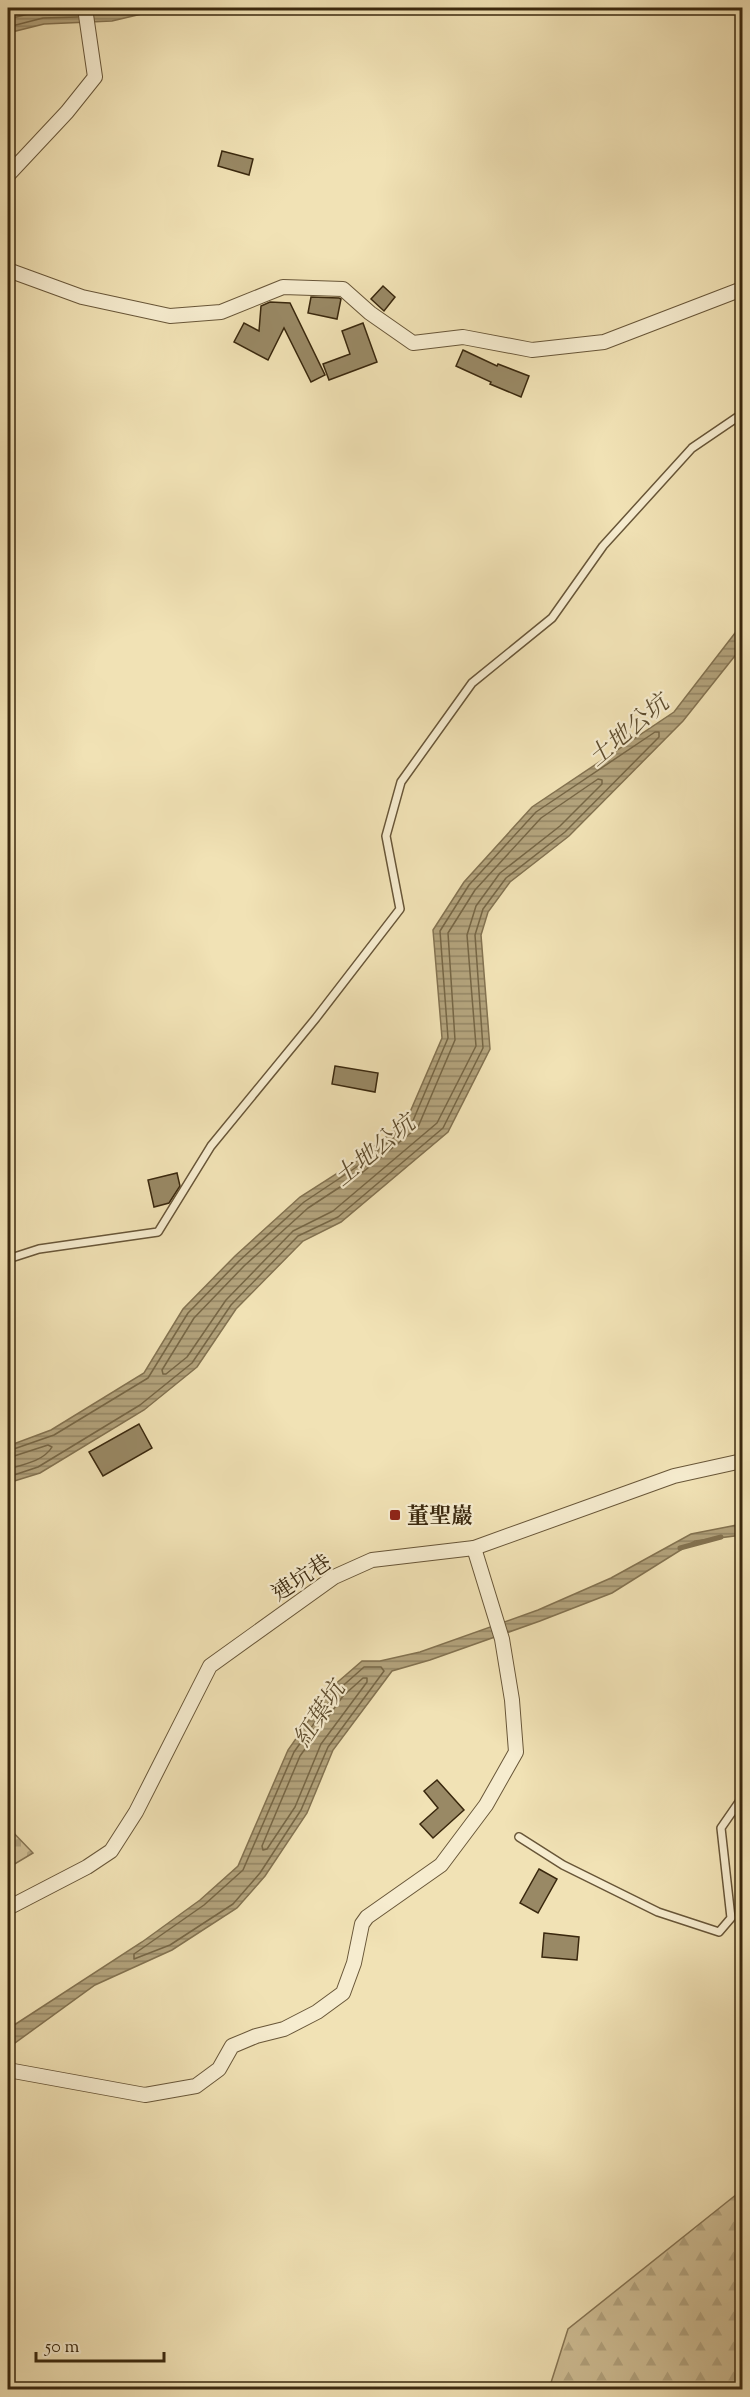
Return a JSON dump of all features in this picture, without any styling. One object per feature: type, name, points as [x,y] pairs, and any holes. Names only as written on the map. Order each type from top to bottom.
[{"type":"street","points":[[8,175],[67,112],[95,77],[85,8]]},
{"type":"street","points":[[8,270],[82,297],[170,316],[221,312],[283,286],[343,289],[370,313],[413,343],[463,337],[532,350],[604,342],[742,289]]},
{"type":"street","name":"連坑巷","points":[[8,1908],[87,1867],[111,1851],[136,1812],[210,1666],[334,1577],[372,1560],[474,1548],[674,1476],[742,1461]]},
{"type":"street","points":[[8,2070],[145,2095],[196,2086],[219,2069],[232,2046],[256,2036],[284,2029],[317,2012],[343,1994],[354,1963],[362,1924],[367,1917],[441,1865],[486,1805],[516,1752],[512,1700],[502,1639],[474,1548]]},
{"type":"lane","points":[[8,1259],[39,1249],[158,1233],[211,1146],[316,1018],[400,909],[386,836],[401,782],[472,682],[552,618],[603,546],[692,448],[742,414]]},
{"type":"lane","points":[[519,1837],[562,1865],[658,1912],[719,1932],[731,1918],[722,1828],[739,1802],[742,1801]]},
{"type":"green space","points":[[8,1827],[33,1853],[8,1868]]},
{"type":"green space","points":[[742,2190],[742,2389],[549,2389],[568,2329]]},
{"type":"water","points":[[8,8],[167,8],[112,21],[44,24],[8,33]]},
{"type":"water","name":"土地公坑","points":[[742,624],[742,647],[683,721],[569,836],[510,882],[488,912],[481,935],[490,1049],[448,1132],[341,1222],[303,1241],[236,1309],[197,1367],[144,1410],[40,1473],[8,1483],[8,1446],[51,1430],[144,1373],[183,1309],[235,1256],[300,1197],[355,1162],[407,1119],[442,1038],[433,930],[464,882],[532,807],[674,712]]},
{"type":"water","points":[[742,1524],[742,1535],[695,1541],[612,1593],[430,1660],[392,1671],[333,1750],[307,1813],[265,1876],[237,1908],[172,1950],[95,1985],[8,2048],[8,2029],[142,1942],[200,1900],[238,1866],[288,1750],[332,1687],[362,1661],[380,1661],[420,1652],[538,1610],[611,1578],[691,1534]]},
{"type":"building","points":[[222,151],[253,159],[249,175],[218,166]]},
{"type":"building","points":[[383,286],[395,297],[384,311],[371,299]]},
{"type":"building","points":[[311,297],[341,299],[337,319],[308,313]]},
{"type":"building","points":[[270,302],[290,303],[325,375],[311,382],[284,328],[268,360],[234,342],[244,323],[259,331],[261,306]]},
{"type":"building","points":[[363,323],[377,362],[329,380],[323,364],[350,354],[342,331]]},
{"type":"building","points":[[463,350],[497,366],[498,364],[529,376],[521,397],[456,366]]},
{"type":"building","points":[[335,1066],[378,1073],[375,1092],[332,1084]]},
{"type":"building","points":[[177,1173],[180,1186],[169,1203],[154,1207],[148,1180]]},
{"type":"building","points":[[139,1424],[152,1448],[103,1476],[89,1452]]},
{"type":"building","points":[[437,1780],[464,1810],[433,1838],[420,1824],[438,1808],[424,1791]]},
{"type":"building","points":[[539,1869],[557,1879],[538,1913],[520,1903]]},
{"type":"building","points":[[544,1933],[579,1937],[577,1960],[542,1957]]},
{"type":"waterway","name":"紅葉坑","points":[[680,1548],[721,1537]]},
{"type":"place","name":"董聖巖","points":[[395,1515]]}]
